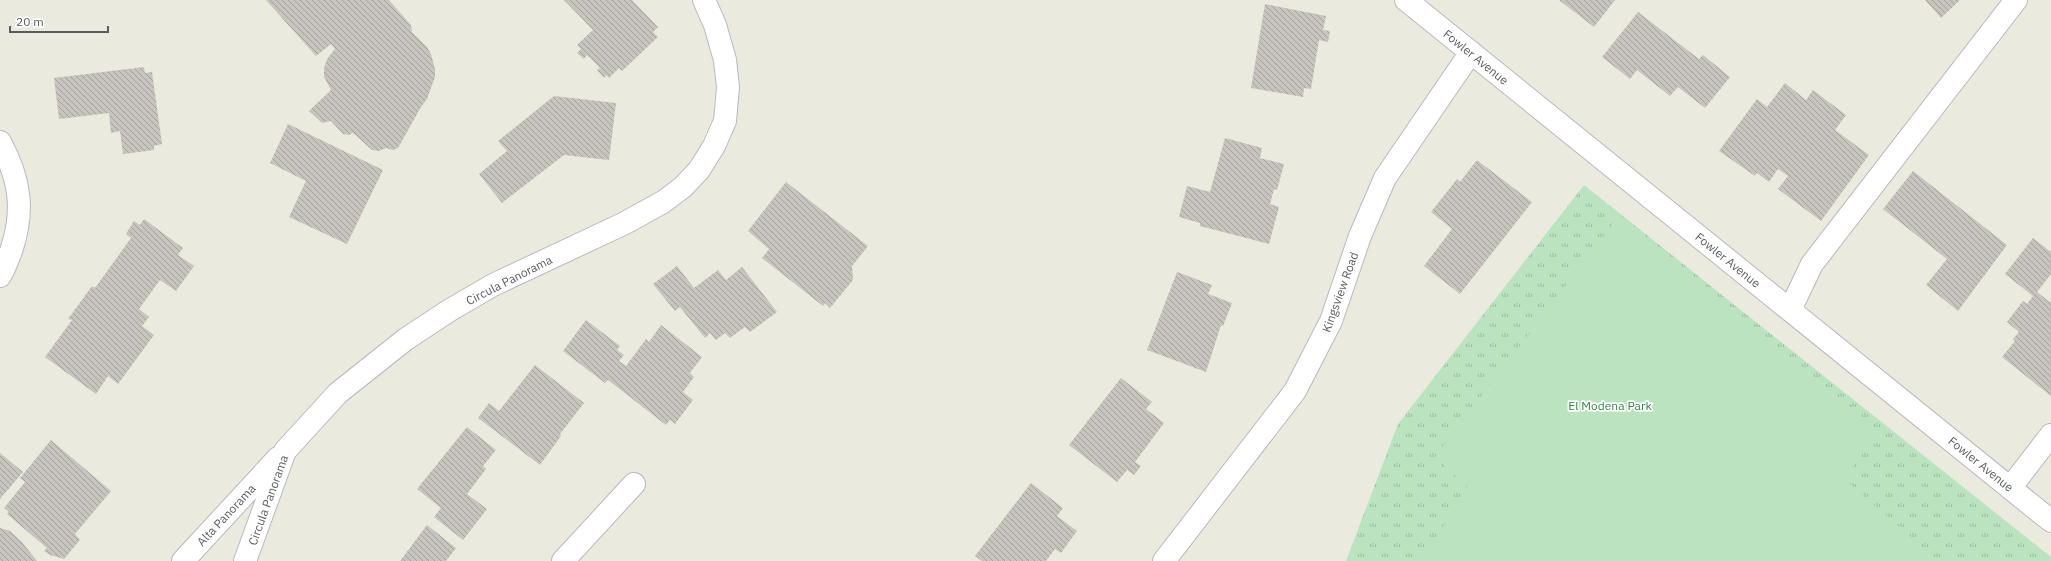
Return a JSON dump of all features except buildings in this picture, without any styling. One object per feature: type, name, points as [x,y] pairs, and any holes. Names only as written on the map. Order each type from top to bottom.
[{"type":"street","name":"Circula Panorama","points":[[245,561],[285,451],[338,394],[406,339],[450,310],[493,285],[625,223],[663,202],[683,187],[699,170],[714,146],[725,121],[728,87],[723,53],[715,25],[704,0]]},
{"type":"street","name":"Fowler Avenue","points":[[1406,0],[2051,521]]},
{"type":"street","points":[[1790,310],[1812,264],[2016,0]]},
{"type":"street","name":"Kingsview Road","points":[[1164,561],[1295,391],[1331,321],[1360,236],[1385,178],[1471,52]]},
{"type":"street","points":[[0,142],[11,164],[19,190],[20,210],[18,231],[0,276]]},
{"type":"street","points":[[2010,488],[2051,435]]},
{"type":"street","name":"Alta Panorama","points":[[183,561],[285,451]]},
{"type":"street","points":[[563,561],[634,484]]},
{"type":"green space","name":"El Modena Park","points":[[1584,185],[2051,557],[2051,561],[1346,561],[1398,424]]},
{"type":"green space","name":"El Modena Park","points":[[1615,221],[1878,432],[1844,479],[1939,561],[1419,561],[1470,489],[1435,457]]}]
